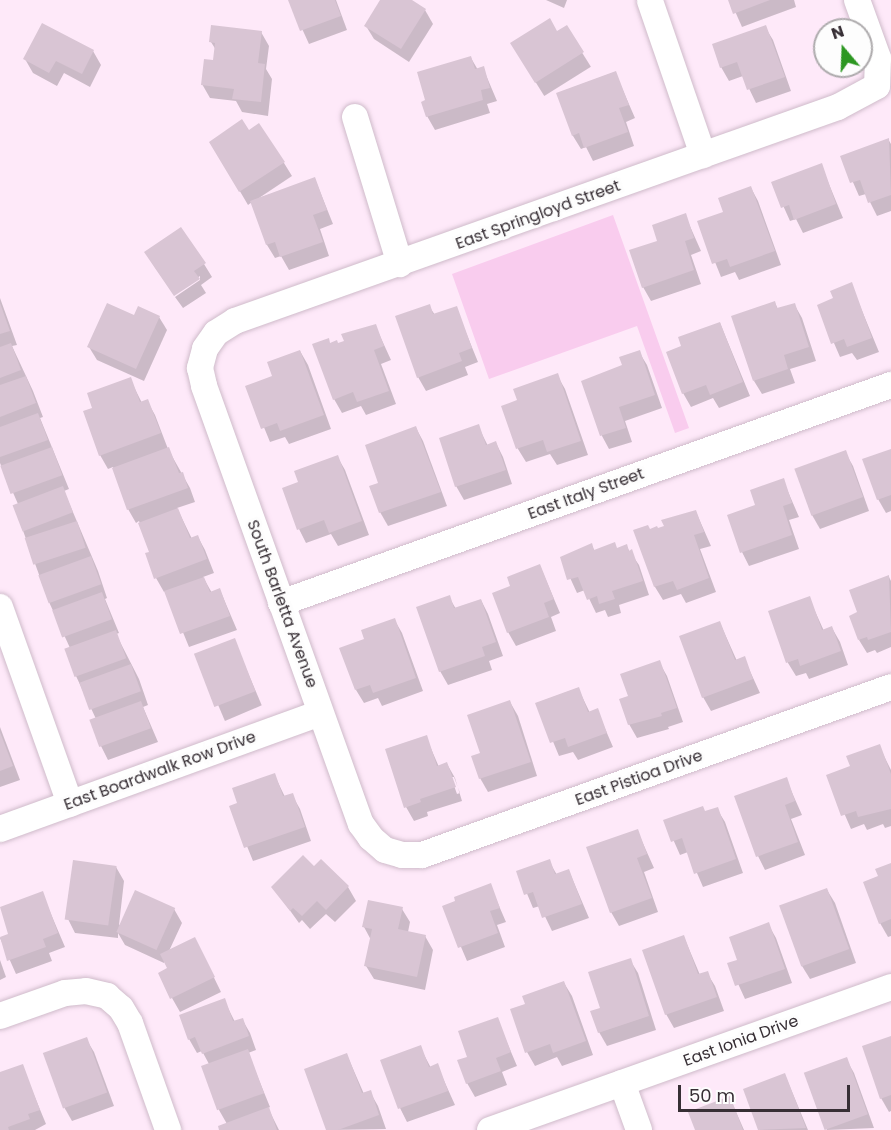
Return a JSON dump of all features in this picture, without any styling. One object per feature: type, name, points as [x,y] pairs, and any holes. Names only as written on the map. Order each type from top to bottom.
[{"type":"street","name":"East Springloyd Street","points":[[205,349],[216,333],[235,321],[838,107],[877,86],[878,58],[857,0]]},
{"type":"street","points":[[650,1],[703,155]]},
{"type":"street","points":[[355,117],[400,264]]},
{"type":"street","name":"South Barletta Avenue","points":[[205,349],[200,368],[204,386],[320,713],[361,824],[371,838],[385,850]]},
{"type":"street","name":"East Italy Street","points":[[281,603],[891,385]]},
{"type":"street","points":[[0,607],[69,804]]},
{"type":"street","name":"East Pistioa Drive","points":[[385,850],[402,855],[422,855],[891,687]]},
{"type":"street","name":"East Boardwalk Row Drive","points":[[0,829],[320,713]]},
{"type":"street","name":"East Ionia Drive","points":[[490,1130],[891,987]]},
{"type":"street","points":[[0,1016],[65,993],[86,991],[107,996],[121,1008],[130,1023],[168,1130]]},
{"type":"street","points":[[622,1083],[639,1130]]},
{"type":"shaded area","points":[[613,215],[689,428],[675,433],[637,326],[489,379],[452,274]]},
{"type":"building","points":[[288,0],[335,0],[341,16],[300,31]]},
{"type":"building","points":[[380,0],[412,0],[426,9],[401,49],[364,26]]},
{"type":"building","points":[[728,0],[770,0],[733,14]]},
{"type":"building","points":[[550,18],[557,31],[567,25],[584,52],[535,83],[510,43]]},
{"type":"building","points":[[42,23],[94,50],[82,74],[56,61],[49,73],[23,59]]},
{"type":"building","points":[[211,25],[262,31],[258,63],[265,64],[261,102],[232,99],[234,89],[201,85],[204,59],[213,60],[215,43],[209,42]]},
{"type":"building","points":[[766,25],[785,77],[747,90],[737,62],[720,68],[712,44]]},
{"type":"building","points":[[471,56],[475,69],[484,66],[490,88],[481,90],[483,100],[426,117],[421,102],[425,100],[417,72]]},
{"type":"building","points":[[616,71],[629,105],[619,108],[628,132],[584,148],[579,133],[572,136],[556,93]]},
{"type":"building","points":[[242,119],[249,130],[259,123],[285,162],[239,192],[209,142]]},
{"type":"building","points":[[889,138],[891,195],[868,203],[860,180],[850,183],[840,156]]},
{"type":"building","points":[[822,163],[836,204],[794,220],[789,205],[781,208],[771,182]]},
{"type":"building","points":[[315,177],[327,210],[313,215],[323,242],[280,257],[275,242],[266,245],[250,201]]},
{"type":"building","points":[[751,186],[775,251],[730,267],[727,259],[712,264],[697,221],[723,212],[718,198]]},
{"type":"building","points":[[686,213],[694,238],[685,241],[694,270],[642,288],[629,250],[657,241],[652,225]]},
{"type":"building","points":[[181,227],[206,263],[194,271],[200,279],[174,296],[144,252]]},
{"type":"building","points":[[852,282],[872,338],[847,347],[844,339],[831,344],[817,305],[833,298],[830,291]]},
{"type":"building","points":[[775,301],[777,308],[795,303],[809,347],[784,355],[788,369],[753,381],[731,316]]},
{"type":"building","points":[[0,303],[10,331],[0,334]]},
{"type":"building","points":[[107,303],[134,315],[138,306],[160,316],[136,369],[87,347]]},
{"type":"building","points":[[430,304],[433,314],[457,306],[472,348],[459,353],[462,361],[417,378],[395,316]]},
{"type":"building","points":[[720,322],[743,382],[710,395],[706,385],[682,394],[666,352],[681,346],[678,337]]},
{"type":"building","points":[[376,324],[384,346],[374,350],[389,391],[357,402],[353,392],[333,400],[312,344],[329,338],[330,343],[337,340],[338,343],[344,341],[341,334]]},
{"type":"building","points":[[11,343],[21,370],[0,378],[0,347]]},
{"type":"building","points":[[300,350],[324,415],[280,431],[277,423],[261,429],[245,386],[272,376],[267,362]]},
{"type":"building","points":[[640,350],[655,395],[619,407],[626,428],[600,436],[581,381],[622,365],[619,357]]},
{"type":"building","points":[[558,373],[581,441],[547,452],[543,440],[516,449],[501,406],[517,400],[513,389]]},
{"type":"building","points":[[26,376],[36,403],[0,417],[0,385]]},
{"type":"building","points":[[131,377],[140,402],[148,399],[161,433],[99,456],[83,411],[92,408],[87,393]]},
{"type":"building","points":[[38,413],[48,440],[0,457],[0,427]]},
{"type":"building","points":[[479,424],[486,445],[496,441],[506,470],[455,487],[439,438]]},
{"type":"building","points":[[416,426],[441,492],[379,513],[369,486],[378,483],[365,445]]},
{"type":"building","points":[[52,447],[62,475],[11,494],[0,466]]},
{"type":"building","points":[[169,447],[179,473],[183,472],[188,488],[127,510],[112,468]]},
{"type":"building","points":[[891,449],[891,495],[877,500],[862,459]]},
{"type":"building","points":[[846,450],[863,497],[811,516],[794,469]]},
{"type":"building","points":[[338,455],[362,521],[329,533],[324,520],[297,530],[282,488],[298,482],[294,471]]},
{"type":"building","points":[[784,478],[792,503],[783,506],[792,535],[740,553],[727,515],[755,505],[750,490]]},
{"type":"building","points":[[63,486],[73,512],[23,531],[13,505]]},
{"type":"building","points":[[178,508],[190,538],[198,535],[207,559],[154,579],[145,553],[149,552],[138,523]]},
{"type":"building","points":[[696,510],[704,532],[694,535],[709,578],[677,590],[673,581],[654,587],[633,530],[648,525],[650,529],[657,526],[658,528],[664,526],[661,520]]},
{"type":"building","points":[[77,521],[86,548],[33,565],[25,538]]},
{"type":"building","points":[[615,542],[617,548],[627,544],[629,551],[632,549],[643,581],[612,591],[615,599],[599,604],[597,596],[587,600],[578,577],[567,580],[560,557],[592,543],[594,550]]},
{"type":"building","points":[[91,556],[101,584],[49,603],[38,575]]},
{"type":"building","points":[[540,564],[554,599],[544,603],[549,617],[507,633],[492,593],[510,586],[507,577]]},
{"type":"building","points":[[889,575],[891,632],[868,640],[867,637],[858,640],[849,616],[857,612],[849,590]]},
{"type":"building","points":[[204,577],[210,592],[220,588],[230,616],[180,634],[164,591]]},
{"type":"building","points":[[102,592],[112,619],[62,637],[52,610]]},
{"type":"building","points":[[450,595],[454,608],[481,599],[496,642],[482,647],[485,656],[439,672],[416,607]]},
{"type":"building","points":[[810,596],[822,630],[832,626],[841,651],[800,666],[798,659],[786,663],[768,611]]},
{"type":"building","points":[[395,618],[416,678],[373,693],[370,685],[355,690],[339,648],[364,639],[361,630]]},
{"type":"building","points":[[720,621],[735,660],[745,656],[753,679],[702,698],[679,636]]},
{"type":"building","points":[[116,630],[126,658],[75,677],[64,649]]},
{"type":"building","points":[[235,638],[255,691],[214,707],[194,654]]},
{"type":"building","points":[[660,660],[677,708],[661,713],[662,716],[628,725],[619,699],[628,696],[620,674]]},
{"type":"building","points":[[131,664],[141,691],[89,710],[79,683]]},
{"type":"building","points":[[579,687],[588,712],[598,708],[607,733],[568,747],[565,738],[550,743],[535,703]]},
{"type":"building","points":[[510,700],[531,762],[479,779],[471,756],[480,753],[467,715]]},
{"type":"building","points":[[141,701],[151,728],[99,747],[89,720]]},
{"type":"building","points":[[0,732],[13,766],[0,771]]},
{"type":"building","points":[[427,735],[437,766],[447,762],[456,787],[420,799],[421,802],[404,808],[385,749]]},
{"type":"building","points":[[880,744],[891,774],[891,809],[858,817],[856,811],[841,816],[826,775],[850,766],[846,756]]},
{"type":"building","points":[[275,773],[283,796],[293,793],[305,827],[244,848],[229,806],[237,803],[232,788]]},
{"type":"building","points":[[787,777],[795,801],[785,805],[798,842],[756,857],[734,796]]},
{"type":"building","points":[[703,806],[705,811],[718,807],[736,859],[694,874],[682,838],[671,842],[663,820]]},
{"type":"building","points":[[638,829],[647,854],[637,858],[652,898],[610,913],[586,847]]},
{"type":"building","points":[[303,855],[314,866],[321,859],[349,886],[326,910],[317,901],[302,916],[293,908],[290,911],[271,887]]},
{"type":"building","points":[[550,859],[555,874],[569,869],[582,904],[542,918],[533,892],[524,895],[516,871]]},
{"type":"building","points":[[73,860],[117,866],[108,926],[65,919]]},
{"type":"building","points":[[891,863],[891,919],[879,924],[863,882],[878,876],[875,869]]},
{"type":"building","points":[[491,883],[500,908],[490,911],[498,933],[458,948],[442,906],[455,901],[454,897]]},
{"type":"building","points":[[827,888],[849,949],[801,967],[779,905]]},
{"type":"building","points":[[135,890],[175,908],[156,950],[116,932]]},
{"type":"building","points":[[43,891],[58,933],[43,939],[46,947],[7,961],[0,937],[8,934],[0,907]]},
{"type":"building","points":[[368,900],[403,907],[398,929],[426,935],[417,977],[364,966],[372,929],[362,927]]},
{"type":"building","points":[[769,922],[785,969],[735,986],[727,963],[737,960],[729,937]]},
{"type":"building","points":[[684,935],[698,974],[708,971],[717,997],[665,1015],[642,950]]},
{"type":"building","points":[[195,937],[215,977],[170,999],[158,973],[167,968],[160,954]]},
{"type":"building","points":[[631,958],[649,1016],[598,1033],[590,1011],[600,1008],[588,972]]},
{"type":"building","points":[[564,981],[586,1041],[553,1053],[550,1044],[525,1053],[510,1009],[525,1004],[522,996]]},
{"type":"building","points":[[225,998],[233,1021],[243,1018],[249,1036],[202,1054],[195,1037],[188,1040],[179,1015]]},
{"type":"building","points":[[498,1017],[511,1052],[496,1058],[501,1071],[466,1084],[457,1060],[467,1057],[458,1031]]},
{"type":"building","points":[[891,1036],[891,1095],[880,1099],[862,1046]]},
{"type":"building","points":[[87,1037],[107,1092],[63,1109],[43,1053]]},
{"type":"building","points":[[421,1045],[429,1067],[438,1063],[448,1091],[398,1109],[380,1060]]},
{"type":"building","points":[[248,1049],[264,1093],[217,1110],[201,1066]]},
{"type":"building","points":[[347,1053],[362,1093],[371,1090],[379,1115],[338,1130],[326,1130],[304,1069]]},
{"type":"building","points":[[847,1057],[868,1114],[825,1130],[804,1073]]},
{"type":"building","points":[[23,1064],[40,1110],[28,1114],[30,1119],[8,1127],[9,1130],[0,1130],[0,1072]]},
{"type":"building","points":[[785,1073],[806,1128],[758,1130],[743,1089]]},
{"type":"building","points":[[730,1096],[743,1130],[695,1130],[688,1112]]},
{"type":"building","points":[[269,1107],[277,1130],[219,1130],[218,1126]]}]
